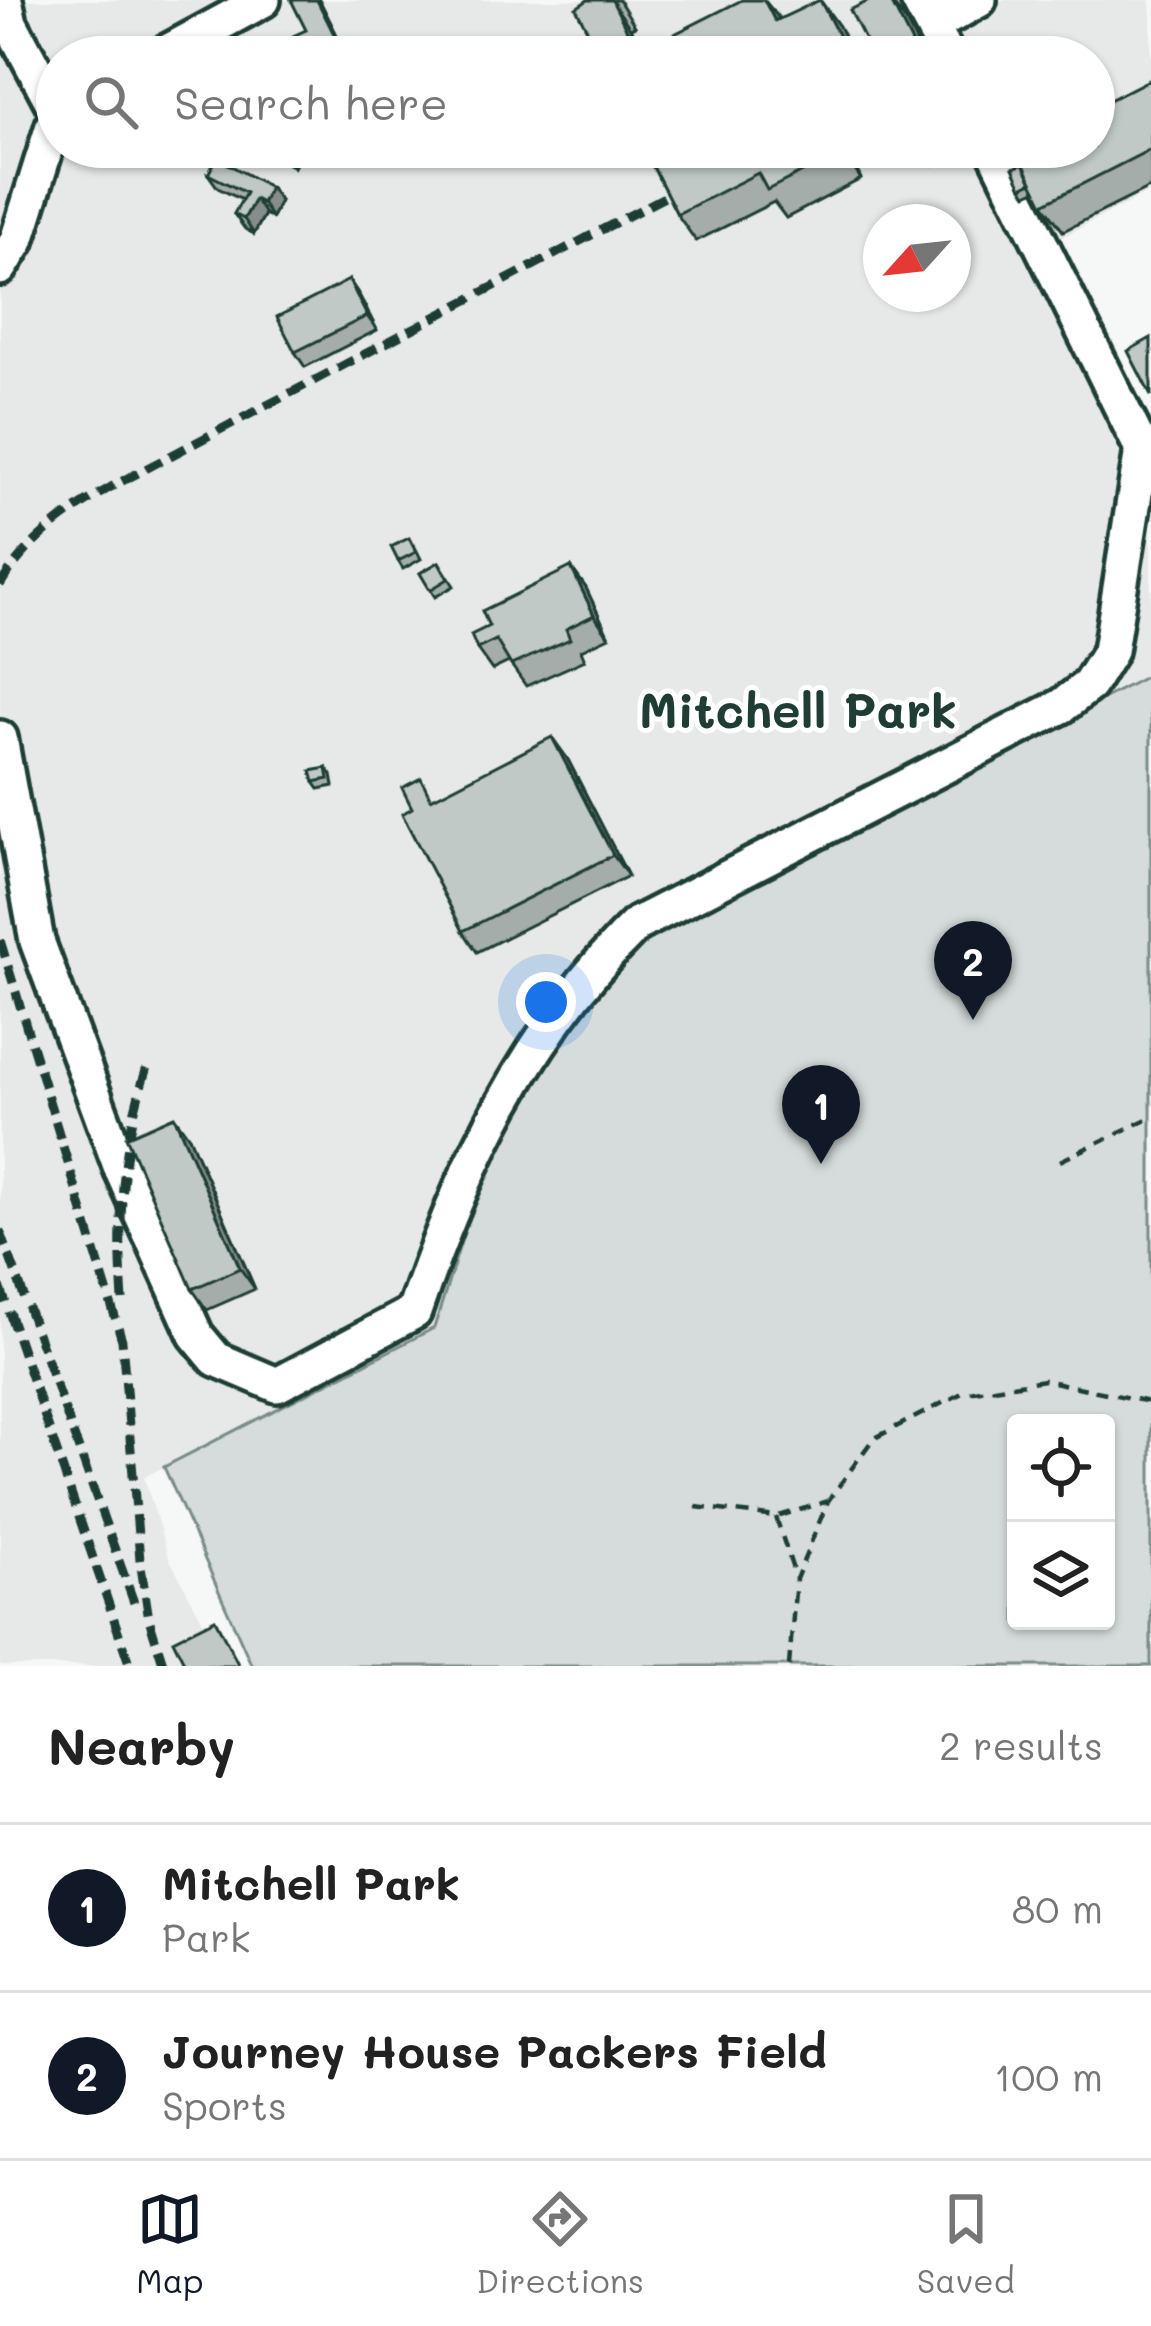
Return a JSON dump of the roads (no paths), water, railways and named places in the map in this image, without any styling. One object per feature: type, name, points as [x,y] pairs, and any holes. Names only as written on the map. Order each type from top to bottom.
[{"type":"lane","points":[[5,0],[10,23],[36,72]]},
{"type":"lane","points":[[197,36],[263,0]]},
{"type":"lane","points":[[925,13],[979,0]]},
{"type":"lane","points":[[0,268],[16,241],[39,168]]},
{"type":"lane","points":[[0,738],[37,940],[122,1171],[196,1335],[216,1359],[277,1385],[414,1312],[444,1221],[479,1144],[536,1047],[595,966],[637,924],[1062,706],[1089,685],[1110,651],[1142,449],[1003,168]]},
{"type":"railway","points":[[0,585],[50,529],[111,487],[672,193]]},
{"type":"railway","points":[[0,940],[122,1340],[140,1560],[149,1619],[164,1666]]},
{"type":"railway","points":[[123,1300],[124,1179],[149,1061]]},
{"type":"railway","points":[[0,1230],[137,1611]]},
{"type":"railway","points":[[0,1286],[130,1666]]},
{"type":"place","name":"Journey House Packers Field","points":[[973,1020]]},
{"type":"place","name":"Mitchell Park","points":[[821,1164]]},
{"type":"district","name":"Mitchell Park","points":[[798,709]]}]
